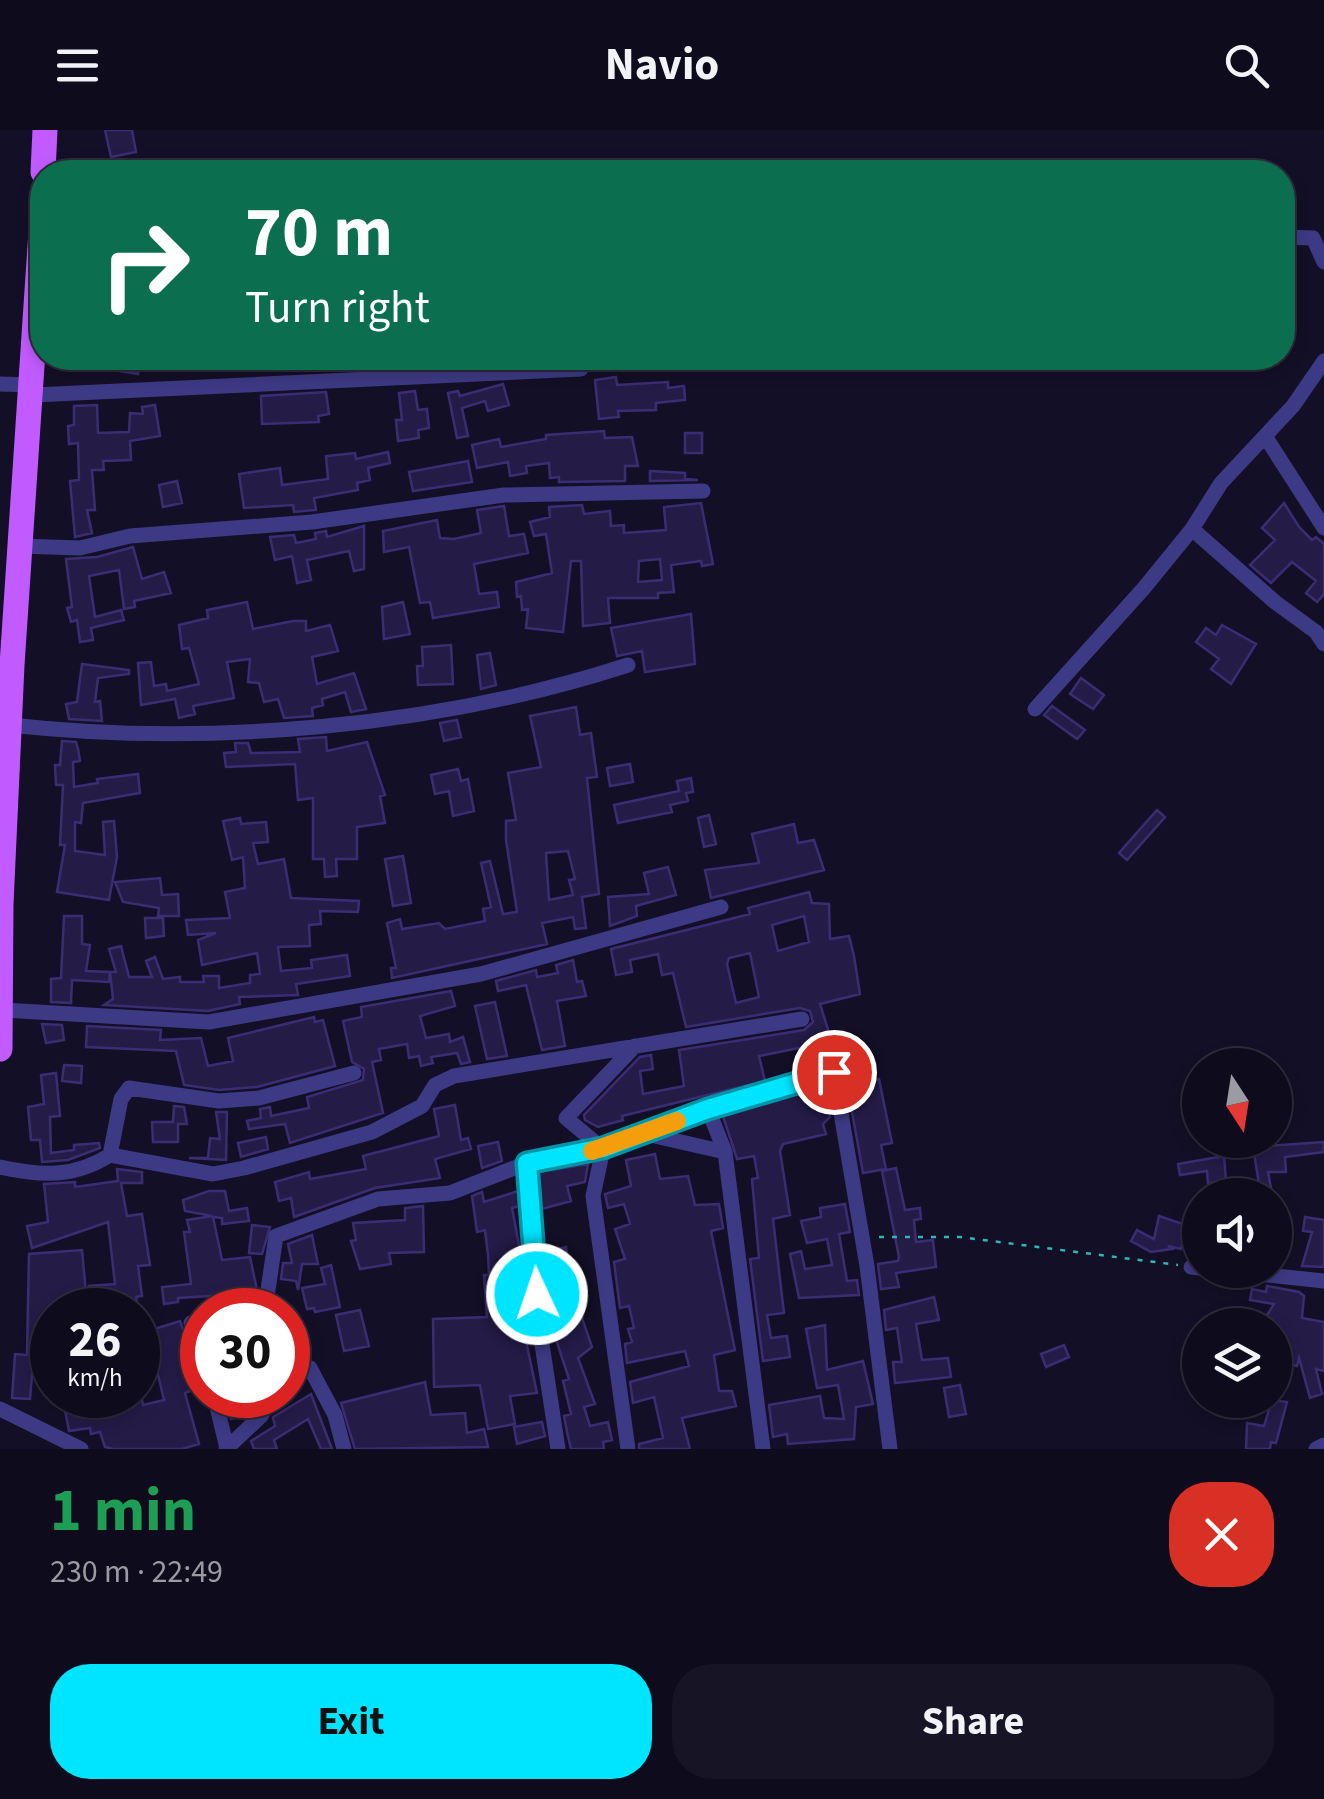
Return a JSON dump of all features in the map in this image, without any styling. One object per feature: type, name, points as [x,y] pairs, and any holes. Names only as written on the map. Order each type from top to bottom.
[{"type":"main road","points":[[44,160],[45,130]]},
{"type":"main road","points":[[0,1049],[0,904],[10,725],[6,664],[35,370]]},
{"type":"street","points":[[1295,237],[1313,238],[1324,262]]},
{"type":"street","points":[[1036,709],[1192,529],[1220,483],[1265,436],[1324,361]]},
{"type":"street","points":[[0,384],[34,390],[581,370]]},
{"type":"street","points":[[1265,436],[1324,528]]},
{"type":"street","points":[[19,546],[80,548],[130,536],[312,522],[504,495],[702,491]]},
{"type":"street","points":[[1192,529],[1274,602],[1316,632],[1324,644]]},
{"type":"street","points":[[10,725],[82,733],[316,728],[499,699],[628,665]]},
{"type":"street","points":[[3,1010],[209,1022],[480,974],[721,907]]},
{"type":"street","points":[[0,1167],[60,1174],[86,1171],[110,1155],[212,1174],[372,1132],[422,1106],[436,1085],[454,1076],[802,1019]]},
{"type":"street","points":[[603,1148],[566,1118],[634,1046]]},
{"type":"street","points":[[268,1288],[276,1236],[378,1199],[450,1193],[527,1163],[603,1148],[708,1109],[834,1072],[862,1238],[890,1449]]},
{"type":"street","points":[[110,1155],[121,1099],[129,1088],[219,1101],[258,1098],[354,1073]]},
{"type":"street","points":[[708,1109],[725,1152],[763,1449]]},
{"type":"street","points":[[645,1134],[725,1152]]},
{"type":"street","points":[[603,1148],[593,1196],[628,1449]]},
{"type":"street","points":[[527,1163],[538,1318],[558,1449]]},
{"type":"street","points":[[1292,1278],[1324,1281]]},
{"type":"street","points":[[310,1368],[335,1415],[344,1449]]},
{"type":"street","points":[[0,1409],[81,1449]]},
{"type":"street","points":[[219,1418],[226,1449]]},
{"type":"street","points":[[226,1449],[259,1418]]},
{"type":"street","points":[[1316,1449],[1324,1445]]},
{"type":"path","points":[[862,1238],[960,1237],[1060,1246],[1182,1266]]},
{"type":"building","points":[[105,130],[132,130],[136,152],[111,157]]},
{"type":"building","points":[[616,377],[617,385],[668,382],[668,388],[684,386],[685,400],[656,403],[656,410],[618,411],[619,417],[599,419],[595,380]]},
{"type":"building","points":[[503,384],[509,405],[488,411],[485,401],[462,408],[468,436],[457,438],[448,393],[458,391],[460,396]]},
{"type":"building","points":[[415,391],[418,410],[427,409],[429,428],[418,430],[419,438],[398,441],[396,420],[402,420],[399,393]]},
{"type":"building","points":[[326,392],[329,414],[318,416],[319,422],[262,424],[261,396]]},
{"type":"building","points":[[97,405],[98,433],[129,432],[130,413],[143,414],[142,407],[155,405],[160,436],[130,441],[131,460],[103,461],[104,470],[92,470],[95,510],[87,510],[92,533],[75,537],[70,481],[79,480],[78,443],[69,444],[68,426],[74,425],[74,406]]},
{"type":"building","points":[[604,431],[605,438],[632,437],[638,466],[625,466],[625,481],[559,482],[559,477],[550,478],[549,463],[526,466],[527,473],[510,476],[508,462],[477,468],[472,445],[499,439],[501,447],[546,439],[546,435]]},
{"type":"building","points":[[685,433],[702,433],[702,453],[685,453]]},
{"type":"building","points":[[388,452],[390,463],[368,468],[370,480],[357,483],[358,490],[314,498],[316,510],[294,512],[293,505],[244,508],[239,474],[280,468],[282,485],[328,479],[326,456],[355,453],[356,459]]},
{"type":"building","points":[[468,461],[472,482],[413,491],[409,472]]},
{"type":"building","points":[[650,471],[685,473],[685,479],[698,480],[650,481]]},
{"type":"building","points":[[177,481],[182,503],[163,507],[159,485]]},
{"type":"building","points":[[701,503],[713,564],[702,566],[701,561],[671,565],[674,592],[658,593],[658,598],[608,598],[610,623],[583,626],[581,561],[571,561],[563,632],[526,628],[528,609],[522,610],[516,582],[552,573],[546,534],[534,536],[530,522],[550,517],[549,507],[582,505],[584,514],[610,511],[611,526],[624,525],[624,533],[666,530],[664,507]],"holes":[[[660,559],[662,580],[638,582],[639,561]]]},
{"type":"building","points":[[1284,503],[1299,527],[1312,540],[1316,537],[1324,544],[1324,594],[1317,602],[1306,593],[1316,581],[1292,562],[1271,583],[1250,565],[1275,540],[1262,528]]},
{"type":"building","points":[[504,506],[509,536],[524,534],[528,553],[474,564],[479,594],[497,592],[499,607],[433,618],[430,602],[420,603],[409,547],[384,552],[383,531],[437,520],[440,538],[454,539],[481,533],[477,510]]},
{"type":"building","points":[[364,526],[364,569],[354,571],[349,551],[307,560],[311,580],[297,583],[292,556],[275,560],[270,537],[294,535],[296,543],[316,539],[315,533],[326,531],[327,537]]},
{"type":"building","points":[[133,547],[142,579],[164,572],[171,593],[134,601],[135,607],[124,609],[119,570],[89,576],[95,617],[121,610],[124,620],[91,628],[93,640],[80,642],[77,620],[71,622],[67,608],[72,607],[66,559],[97,557]]},
{"type":"building","points":[[247,602],[253,629],[293,621],[306,621],[306,631],[330,625],[338,651],[312,657],[317,684],[354,673],[366,709],[351,712],[345,692],[322,699],[323,705],[312,708],[313,716],[284,718],[278,699],[264,702],[259,683],[248,682],[250,659],[227,662],[234,698],[193,706],[195,714],[179,718],[175,699],[141,705],[138,663],[151,662],[154,686],[166,684],[167,691],[199,684],[189,648],[182,649],[179,625],[208,618],[207,610]]},
{"type":"building","points":[[403,602],[410,634],[384,639],[382,607]]},
{"type":"building","points":[[691,614],[695,664],[645,672],[642,651],[617,656],[611,628]]},
{"type":"building","points":[[1222,625],[1256,644],[1231,684],[1211,669],[1219,659],[1196,642],[1206,628],[1216,635]]},
{"type":"building","points":[[451,645],[453,684],[418,685],[422,647]]},
{"type":"building","points":[[490,653],[496,685],[481,689],[477,655]]},
{"type":"building","points":[[82,664],[129,670],[129,674],[98,678],[95,702],[100,701],[102,721],[69,719],[66,704],[77,702]]},
{"type":"building","points":[[1081,678],[1104,695],[1093,709],[1070,694]]},
{"type":"building","points":[[1052,706],[1085,730],[1077,739],[1044,715]]},
{"type":"building","points":[[576,707],[580,735],[591,733],[597,777],[587,778],[599,894],[582,897],[586,928],[575,929],[573,917],[542,923],[547,944],[392,978],[391,968],[396,968],[387,923],[400,919],[402,929],[439,923],[445,929],[485,921],[483,909],[491,907],[481,863],[490,861],[503,914],[517,912],[506,840],[506,821],[516,820],[508,773],[541,767],[530,716]],"holes":[[[568,851],[575,879],[569,880],[573,895],[549,900],[546,853]]]},
{"type":"building","points":[[457,720],[461,737],[444,741],[440,723]]},
{"type":"building","points":[[326,737],[327,751],[367,742],[385,795],[380,796],[385,823],[357,827],[357,859],[336,859],[337,876],[325,877],[324,859],[313,859],[313,798],[298,800],[295,764],[226,767],[224,753],[236,752],[235,743],[248,743],[251,753],[300,752],[298,739]]},
{"type":"building","points":[[62,741],[76,742],[78,749],[80,761],[73,762],[74,787],[98,783],[97,779],[138,774],[140,793],[83,803],[81,823],[75,822],[75,851],[105,855],[103,822],[114,821],[117,857],[109,900],[57,892],[65,845],[60,845],[63,785],[56,785],[55,765],[60,765]]},
{"type":"building","points":[[630,764],[633,782],[610,786],[607,768]]},
{"type":"building","points":[[458,769],[461,781],[468,779],[474,811],[453,816],[449,791],[435,794],[431,775]]},
{"type":"building","points":[[691,778],[693,792],[686,793],[688,801],[670,805],[672,812],[618,823],[614,805],[679,791],[677,781]]},
{"type":"building","points":[[1157,810],[1165,817],[1127,860],[1119,853]]},
{"type":"building","points":[[709,815],[716,844],[704,847],[698,818]]},
{"type":"building","points":[[240,818],[241,824],[266,822],[268,842],[253,843],[258,864],[284,859],[291,898],[359,901],[358,912],[320,911],[321,924],[309,925],[310,946],[278,947],[281,971],[312,968],[311,960],[347,955],[350,976],[296,984],[298,995],[239,997],[240,1004],[208,1011],[104,1005],[113,999],[110,972],[116,972],[109,949],[121,946],[129,977],[152,977],[146,961],[155,957],[163,979],[180,977],[180,982],[204,982],[203,976],[219,976],[219,988],[250,983],[250,975],[260,974],[257,953],[202,965],[198,940],[216,933],[188,935],[186,920],[230,918],[225,892],[245,888],[243,857],[232,860],[223,821]]},
{"type":"building","points":[[794,824],[798,843],[814,840],[824,870],[711,898],[705,870],[759,863],[752,834]]},
{"type":"building","points":[[403,856],[411,903],[393,906],[385,859]]},
{"type":"building","points":[[668,867],[676,895],[636,906],[637,916],[610,926],[608,897],[649,894],[644,873]]},
{"type":"building","points":[[160,878],[162,895],[178,894],[179,916],[158,916],[159,908],[123,902],[115,882]]},
{"type":"building","points":[[809,892],[812,903],[829,904],[830,939],[849,936],[860,994],[820,1004],[831,1039],[841,1036],[845,1055],[812,1067],[804,1047],[759,1056],[765,1081],[622,1116],[623,1120],[598,1127],[585,1120],[584,1115],[640,1057],[651,1055],[653,1069],[640,1071],[643,1094],[684,1086],[679,1050],[804,1030],[813,1022],[810,1011],[800,1008],[686,1027],[673,973],[662,975],[658,954],[630,960],[632,972],[616,975],[611,949],[750,914],[748,908]],"holes":[[[804,916],[809,942],[778,951],[772,925]],[[750,953],[759,997],[736,1003],[727,964],[729,958]]]},
{"type":"building","points":[[64,916],[82,916],[82,944],[90,945],[86,971],[110,972],[109,982],[72,980],[71,1003],[51,1002],[51,979],[61,978]]},
{"type":"building","points":[[145,918],[163,918],[164,936],[146,938]]},
{"type":"building","points":[[573,960],[577,982],[582,981],[586,996],[557,1001],[565,1046],[542,1050],[526,985],[498,991],[496,981],[536,970],[537,977],[558,973],[556,965]]},
{"type":"building","points":[[451,991],[455,1006],[420,1016],[426,1038],[449,1034],[450,1042],[463,1037],[470,1062],[461,1064],[457,1053],[431,1057],[433,1063],[421,1066],[419,1056],[409,1058],[407,1044],[379,1049],[381,1060],[372,1062],[383,1113],[290,1143],[285,1124],[249,1129],[247,1121],[261,1118],[260,1109],[270,1107],[271,1116],[309,1108],[307,1097],[363,1080],[364,1069],[352,1062],[343,1021],[362,1017],[361,1007]]},
{"type":"building","points":[[495,1002],[507,1056],[487,1059],[475,1006]]},
{"type":"building","points":[[314,1017],[315,1022],[323,1020],[335,1066],[257,1087],[219,1090],[184,1085],[176,1051],[86,1047],[87,1026],[161,1030],[160,1040],[201,1038],[208,1066],[233,1061],[228,1038]]},
{"type":"building","points":[[42,1024],[62,1025],[64,1040],[46,1043]]},
{"type":"building","points":[[64,1065],[82,1066],[81,1083],[62,1081]]},
{"type":"building","points":[[56,1073],[60,1116],[50,1117],[51,1153],[74,1150],[74,1145],[99,1143],[100,1148],[68,1160],[42,1162],[40,1140],[31,1140],[28,1107],[44,1104],[41,1075]]},
{"type":"building","points":[[879,1079],[892,1143],[881,1145],[886,1169],[863,1173],[850,1101],[867,1097],[864,1083]]},
{"type":"building","points":[[825,1086],[830,1117],[823,1124],[826,1134],[783,1144],[780,1151],[790,1215],[773,1219],[784,1313],[767,1315],[771,1338],[787,1336],[790,1357],[763,1361],[750,1259],[759,1258],[752,1179],[758,1178],[754,1156],[737,1159],[723,1116]]},
{"type":"building","points":[[455,1105],[461,1140],[468,1138],[471,1149],[435,1159],[440,1178],[375,1188],[294,1217],[291,1198],[279,1201],[275,1182],[309,1172],[310,1179],[366,1169],[363,1156],[439,1136],[434,1109]]},
{"type":"building","points":[[174,1106],[184,1107],[187,1124],[178,1124],[178,1142],[153,1142],[152,1122],[173,1122]]},
{"type":"building","points":[[216,1112],[227,1112],[226,1160],[189,1158],[208,1158],[210,1138],[220,1139]]},
{"type":"building","points":[[266,1137],[268,1149],[241,1157],[238,1143]]},
{"type":"building","points":[[498,1142],[502,1161],[482,1168],[478,1146]]},
{"type":"building","points":[[1324,1142],[1324,1152],[1292,1156],[1292,1144]]},
{"type":"building","points":[[655,1154],[660,1179],[688,1176],[695,1205],[719,1204],[723,1228],[711,1231],[735,1350],[714,1355],[719,1391],[732,1391],[736,1406],[682,1418],[690,1449],[639,1449],[639,1444],[663,1438],[654,1397],[633,1403],[630,1382],[689,1366],[685,1351],[627,1363],[625,1344],[632,1342],[628,1329],[634,1328],[629,1306],[620,1308],[614,1262],[625,1259],[615,1229],[630,1224],[624,1204],[608,1208],[605,1194],[631,1186],[626,1160]]},
{"type":"building","points":[[1224,1158],[1226,1178],[1208,1178],[1207,1171],[1180,1175],[1178,1164]]},
{"type":"building","points":[[1255,1158],[1285,1158],[1286,1172],[1268,1172],[1269,1178],[1258,1178]]},
{"type":"building","points":[[588,1164],[585,1182],[567,1186],[571,1201],[542,1209],[539,1172]]},
{"type":"building","points":[[896,1168],[905,1210],[920,1208],[921,1219],[914,1220],[916,1242],[933,1240],[936,1267],[896,1273],[899,1287],[881,1289],[878,1264],[898,1261],[899,1257],[882,1171]]},
{"type":"building","points":[[117,1169],[142,1172],[142,1183],[121,1183],[127,1216],[142,1214],[150,1265],[138,1266],[141,1288],[89,1288],[115,1284],[108,1222],[32,1248],[27,1226],[48,1222],[44,1184],[75,1182],[75,1187],[118,1181]]},
{"type":"building","points":[[209,1191],[225,1191],[229,1211],[247,1208],[249,1221],[222,1224],[222,1218],[213,1217],[222,1260],[250,1257],[257,1288],[180,1288],[178,1302],[164,1304],[162,1287],[191,1284],[184,1232],[190,1232],[187,1220],[212,1216],[185,1211],[183,1200]]},
{"type":"building","points":[[518,1191],[519,1206],[512,1208],[523,1266],[501,1271],[504,1323],[522,1322],[537,1393],[510,1396],[515,1424],[488,1429],[480,1385],[434,1387],[433,1319],[487,1317],[485,1230],[477,1232],[472,1196],[482,1192],[484,1202]]},
{"type":"building","points":[[845,1204],[850,1232],[839,1234],[847,1281],[857,1280],[859,1295],[799,1298],[790,1254],[801,1251],[805,1269],[832,1265],[827,1239],[807,1243],[801,1221],[821,1217],[820,1208]]},
{"type":"building","points":[[423,1206],[424,1252],[389,1253],[391,1264],[360,1269],[351,1241],[356,1240],[353,1223],[405,1220],[405,1208]]},
{"type":"building","points":[[1159,1216],[1182,1224],[1181,1249],[1168,1246],[1172,1249],[1151,1252],[1131,1241],[1137,1230],[1154,1239]]},
{"type":"building","points":[[1305,1217],[1324,1220],[1324,1267],[1302,1266],[1312,1232],[1303,1231]]},
{"type":"building","points":[[252,1225],[270,1227],[262,1254],[249,1253]]},
{"type":"building","points":[[312,1235],[318,1264],[302,1264],[298,1288],[296,1281],[281,1279],[283,1263],[292,1263],[288,1244]]},
{"type":"building","points":[[566,1247],[570,1278],[556,1281],[545,1252]]},
{"type":"building","points":[[82,1250],[85,1288],[30,1288],[30,1399],[12,1398],[15,1354],[27,1355],[29,1254]]},
{"type":"building","points":[[331,1265],[340,1307],[315,1312],[310,1309],[310,1288],[302,1288],[325,1284],[321,1268]]},
{"type":"building","points":[[1267,1288],[1278,1288],[1299,1292],[1304,1296],[1302,1318],[1324,1322],[1324,1371],[1316,1369],[1322,1394],[1310,1398],[1299,1358],[1297,1366],[1292,1365],[1292,1308],[1272,1308],[1274,1304],[1250,1300],[1252,1289],[1266,1292]]},
{"type":"building","points":[[934,1297],[939,1320],[916,1324],[922,1360],[948,1358],[951,1377],[895,1383],[893,1362],[902,1362],[897,1328],[886,1330],[884,1310]]},
{"type":"building","points":[[360,1310],[369,1346],[344,1351],[336,1315]]},
{"type":"building","points":[[581,1315],[592,1347],[578,1358],[595,1404],[584,1407],[590,1426],[608,1422],[612,1440],[603,1442],[604,1449],[571,1449],[564,1416],[571,1414],[563,1381],[569,1379],[549,1318]]},
{"type":"building","points":[[180,1321],[180,1418],[192,1418],[199,1444],[182,1449],[113,1449],[105,1447],[100,1432],[91,1434],[90,1428],[69,1431],[66,1418],[160,1418],[160,1401],[164,1400],[160,1383],[160,1327]]},
{"type":"building","points":[[825,1325],[827,1370],[863,1361],[873,1404],[856,1407],[854,1439],[788,1444],[787,1434],[773,1437],[769,1405],[820,1396],[824,1418],[844,1419],[838,1385],[817,1388],[806,1329]]},
{"type":"building","points":[[1064,1345],[1069,1357],[1046,1367],[1041,1354]]},
{"type":"building","points":[[425,1382],[431,1415],[465,1413],[467,1433],[484,1429],[488,1447],[355,1449],[341,1403]]},
{"type":"building","points":[[960,1385],[966,1414],[949,1417],[944,1388]]},
{"type":"building","points":[[310,1395],[332,1449],[321,1449],[308,1419],[274,1440],[277,1449],[254,1449],[251,1441],[275,1426],[273,1418],[310,1418]]},
{"type":"building","points":[[1266,1418],[1283,1418],[1276,1443],[1271,1442],[1270,1449],[1246,1449],[1247,1423],[1264,1426]]},
{"type":"building","points":[[542,1422],[545,1436],[517,1444],[514,1427]]},
{"type":"slow traffic","points":[[592,1151],[677,1121]]},
{"type":"route","points":[[537,1294],[527,1163],[603,1148],[708,1109],[834,1072]]}]
